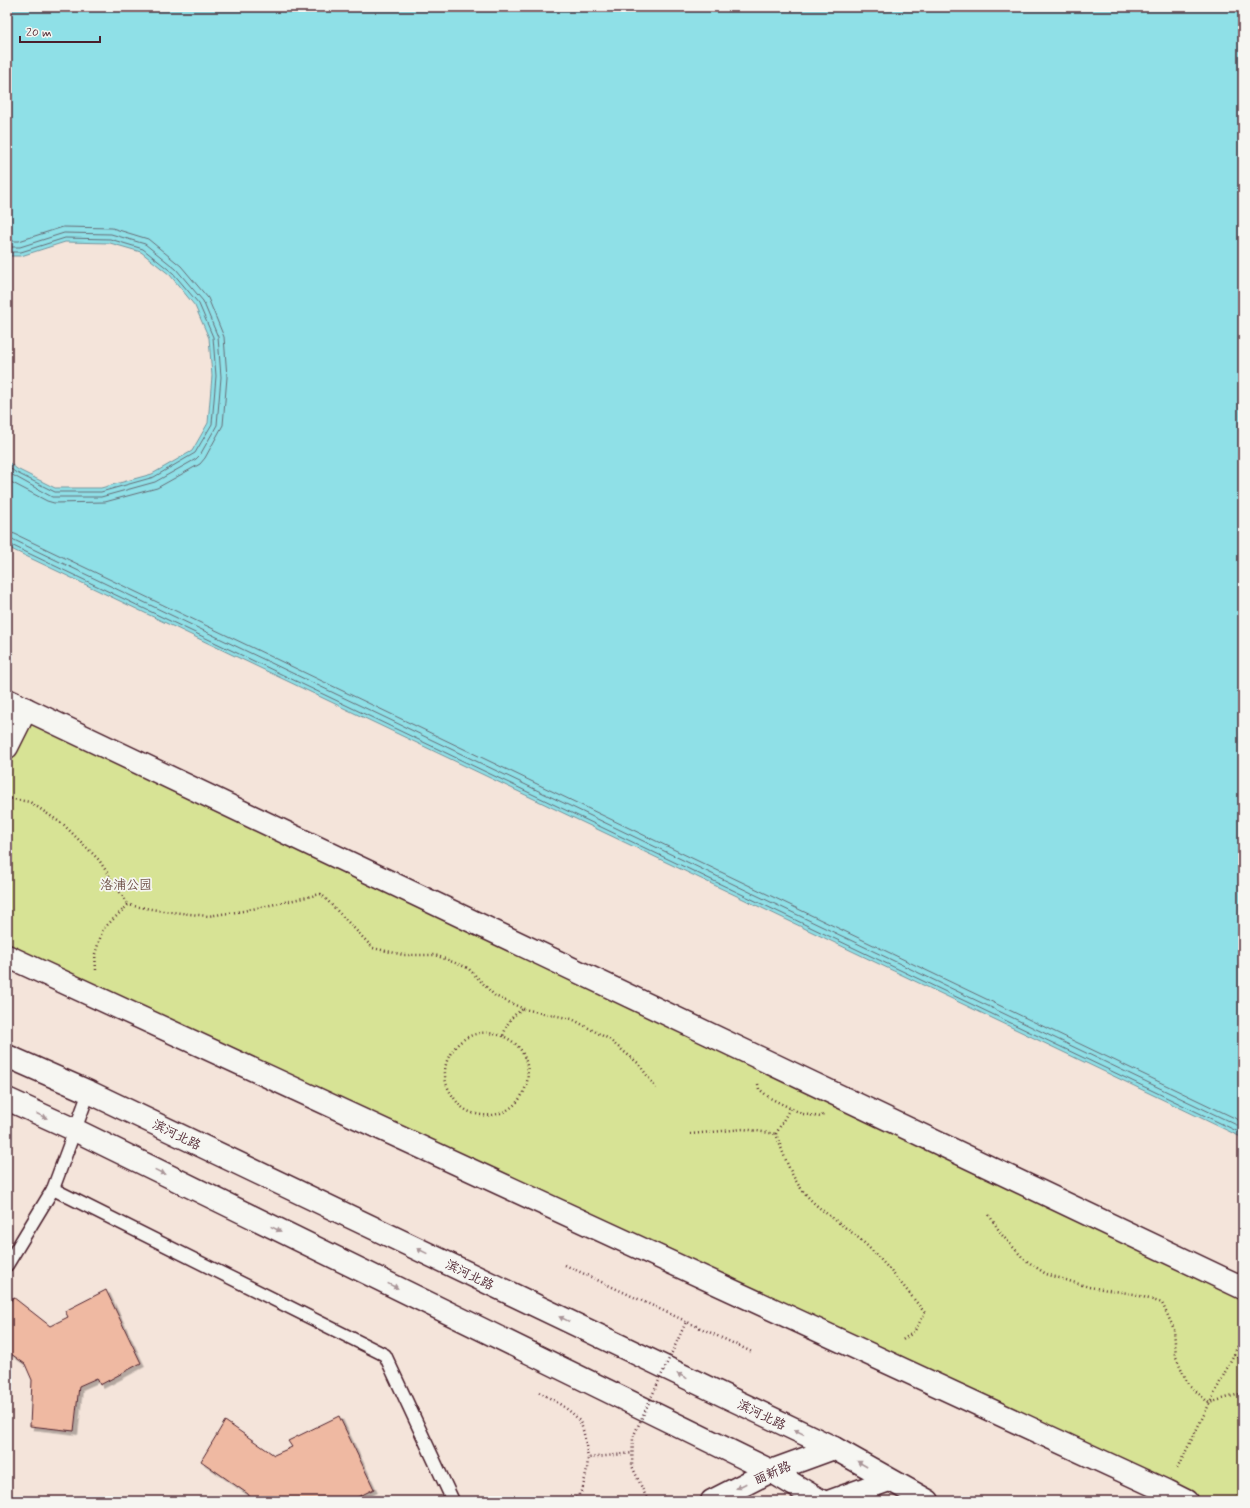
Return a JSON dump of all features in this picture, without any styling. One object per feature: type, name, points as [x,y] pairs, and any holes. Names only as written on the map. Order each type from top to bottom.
[{"type":"street","points":[[7,700],[1243,1288]]},
{"type":"street","points":[[7,747],[26,709]]},
{"type":"street","points":[[7,956],[1186,1501]]},
{"type":"street","name":"滨河北路","points":[[7,1056],[89,1092],[834,1448],[928,1501]]},
{"type":"street","points":[[7,1099],[75,1130],[771,1471],[821,1501]]},
{"type":"street","name":"丽新路","points":[[712,1501],[771,1471],[834,1448]]},
{"type":"street","points":[[831,1501],[889,1480]]},
{"type":"lane","points":[[7,1265],[53,1189],[89,1092]]},
{"type":"lane","points":[[53,1189],[385,1356],[453,1501]]},
{"type":"path","points":[[7,798],[30,802],[64,825],[99,860],[128,905],[208,916],[243,911],[322,894],[373,948],[404,955],[435,955],[468,968],[495,996],[524,1009],[572,1019],[607,1038],[638,1063],[656,1088]]},
{"type":"path","points":[[103,1001],[96,979],[95,954],[102,929],[128,905]]},
{"type":"path","points":[[503,1036],[507,1023],[513,1015],[524,1009]]},
{"type":"path","points":[[489,1032],[503,1036],[515,1043],[523,1053],[528,1070],[528,1082],[522,1096],[515,1106],[501,1114],[490,1116],[474,1115],[460,1107],[449,1091],[445,1075],[446,1063],[452,1050],[462,1041],[476,1034],[489,1032]]},
{"type":"path","points":[[841,1096],[821,1117],[802,1114],[790,1108],[776,1134],[788,1166],[800,1187],[812,1202],[866,1246],[895,1276],[925,1313],[914,1332],[898,1343],[869,1354]]},
{"type":"path","points":[[690,1134],[744,1128],[776,1134]]},
{"type":"path","points":[[989,1215],[1002,1235],[1024,1259],[1046,1274],[1089,1287],[1134,1294],[1162,1303],[1174,1328],[1176,1357],[1188,1384],[1209,1403]]},
{"type":"path","points":[[565,1266],[752,1352]]},
{"type":"path","points":[[648,1501],[632,1466],[633,1437],[686,1322]]},
{"type":"path","points":[[1166,1491],[1243,1336]]},
{"type":"path","points":[[1234,1354],[1243,1362]]},
{"type":"path","points":[[539,1392],[571,1412],[580,1423],[588,1458],[582,1491],[574,1501]]},
{"type":"path","points":[[1209,1403],[1243,1393]]},
{"type":"path","points":[[588,1458],[633,1453]]},
{"type":"green space","name":"洛浦公园","points":[[7,700],[1243,1288],[1243,1501],[1186,1501],[7,956]]},
{"type":"water","points":[[7,7],[1243,7],[1243,1138],[7,547],[7,461],[17,469],[55,488],[101,488],[152,474],[192,451],[208,423],[212,376],[209,338],[195,306],[170,275],[141,252],[110,243],[65,242],[21,256],[7,256]]},
{"type":"building","points":[[106,1290],[141,1363],[100,1385],[97,1378],[79,1386],[74,1431],[30,1426],[32,1380],[25,1364],[7,1351],[7,1307],[13,1297],[50,1326],[68,1317],[65,1311]]},
{"type":"building","points":[[339,1416],[374,1489],[350,1501],[252,1501],[248,1494],[201,1461],[225,1421],[274,1455],[292,1447],[288,1441]]}]
